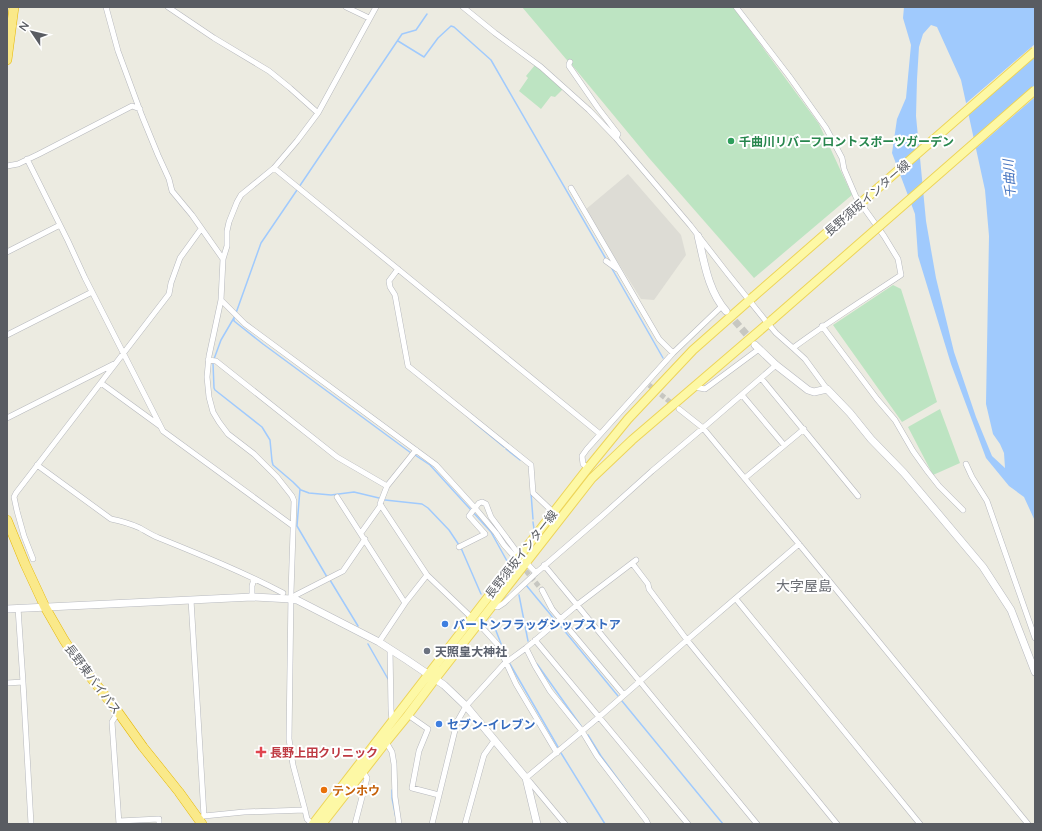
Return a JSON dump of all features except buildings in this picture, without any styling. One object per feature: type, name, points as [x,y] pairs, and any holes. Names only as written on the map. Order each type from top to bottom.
[{"type":"highway","points":[[7,60],[14,7]]},
{"type":"highway","name":"長野東バイパス","points":[[7,520],[45,607],[77,660],[201,820]]},
{"type":"main road","name":"長野須坂インター線","points":[[322,824],[408,715],[432,676],[516,555],[553,512],[628,419],[694,350],[751,298],[1035,51]]},
{"type":"main road","name":"長野須坂インター線","points":[[313,824],[392,721],[479,624],[592,478],[632,440],[1035,90]]},
{"type":"street","points":[[106,7],[118,51],[130,85],[158,156],[169,179],[172,191],[192,215],[223,259]]},
{"type":"street","points":[[169,7],[214,38],[269,71],[318,113]]},
{"type":"street","points":[[346,7],[369,18]]},
{"type":"street","points":[[463,7],[546,72],[589,110],[616,138],[770,321],[776,334],[805,359],[827,389],[850,413],[871,439],[904,473],[983,567],[1011,610],[1035,672]]},
{"type":"street","points":[[471,7],[475,16]]},
{"type":"street","points":[[736,7],[789,76],[826,128],[842,158],[844,169],[856,197],[884,236],[898,259],[901,274],[846,312],[822,326],[793,348]]},
{"type":"street","points":[[313,824],[308,819],[292,765],[289,739],[294,597],[294,500],[276,477],[254,454],[228,434],[218,422],[213,412],[209,397],[208,382],[221,300],[223,259],[227,246],[229,222],[237,202],[241,195],[274,168],[318,113],[348,60],[374,8]]},
{"type":"street","points":[[570,62],[569,66],[589,96],[618,134],[616,138]]},
{"type":"street","points":[[7,166],[18,164],[39,154],[132,106],[140,109]]},
{"type":"street","points":[[27,159],[92,292],[163,431],[294,526]]},
{"type":"street","points":[[274,168],[600,434]]},
{"type":"street","points":[[571,188],[659,339],[673,354]]},
{"type":"street","points":[[7,252],[60,225]]},
{"type":"street","points":[[33,559],[17,512],[14,497],[16,493],[169,294],[171,283],[180,258],[201,229]]},
{"type":"street","points":[[588,468],[583,464],[582,456],[600,434],[673,354],[724,309],[711,286],[698,236]]},
{"type":"street","points":[[606,261],[619,271]]},
{"type":"street","points":[[398,269],[389,281],[390,287],[395,295],[408,366],[531,465],[533,493],[553,512]]},
{"type":"street","points":[[7,335],[92,292]]},
{"type":"street","points":[[221,300],[245,324],[414,453],[436,465],[473,511],[496,533],[504,545],[526,562],[536,573]]},
{"type":"street","points":[[822,326],[895,420],[913,451],[928,472],[939,486],[963,510]]},
{"type":"street","points":[[694,387],[705,389],[757,347],[776,365],[808,390],[814,392],[827,389]]},
{"type":"street","points":[[212,360],[337,457],[387,486]]},
{"type":"street","points":[[7,418],[116,362]]},
{"type":"street","points":[[492,606],[498,607],[504,603],[652,471],[776,365]]},
{"type":"street","points":[[761,378],[858,496]]},
{"type":"street","points":[[101,383],[161,427]]},
{"type":"street","points":[[742,395],[784,445]]},
{"type":"street","points":[[679,409],[703,428],[1028,824]]},
{"type":"street","points":[[745,478],[804,429]]},
{"type":"street","points":[[361,533],[381,505],[380,504],[387,486],[414,453]]},
{"type":"street","points":[[966,464],[987,501],[1035,638]]},
{"type":"street","points":[[37,465],[111,519],[125,522],[140,528],[153,536],[194,552],[283,593]]},
{"type":"street","points":[[337,497],[405,603]]},
{"type":"street","points":[[460,547],[485,534],[469,516],[479,503],[482,502],[486,504],[491,517],[516,555]]},
{"type":"street","points":[[381,505],[427,575],[472,618]]},
{"type":"street","points":[[7,609],[252,596],[294,597],[343,571],[365,539]]},
{"type":"street","points":[[526,778],[799,544]]},
{"type":"street","points":[[432,824],[457,722],[466,706],[506,662],[526,648],[578,605],[634,562],[648,584],[649,589],[687,640],[837,824]]},
{"type":"street","points":[[544,566],[578,605],[757,824]]},
{"type":"street","points":[[379,642],[405,603],[427,575]]},
{"type":"street","points":[[252,596],[254,579]]},
{"type":"street","points":[[542,590],[558,622],[624,695]]},
{"type":"street","points":[[294,597],[297,600],[379,642],[444,685],[466,706],[565,824]]},
{"type":"street","points":[[736,599],[920,824]]},
{"type":"street","points":[[191,600],[201,820],[244,812],[305,810]]},
{"type":"street","points":[[18,608],[31,824]]},
{"type":"street","points":[[479,624],[498,645],[516,684],[557,752]]},
{"type":"street","points":[[535,640],[688,824]]},
{"type":"street","points":[[526,648],[550,691],[582,731],[597,756],[648,824]]},
{"type":"street","points":[[390,649],[392,721]]},
{"type":"street","points":[[7,683],[23,682]]},
{"type":"street","points":[[118,712],[112,722],[119,822],[158,819],[159,824]]},
{"type":"street","points":[[408,715],[428,729],[419,751],[412,788],[439,795]]},
{"type":"street","points":[[465,824],[484,755],[494,741]]},
{"type":"street","points":[[386,742],[392,752],[394,764],[395,797],[399,824]]},
{"type":"street","points":[[355,824],[367,778],[363,772]]},
{"type":"street","points":[[526,778],[538,824]]},
{"type":"shaded area","points":[[628,174],[681,235],[686,255],[654,300],[641,299],[585,210]]},
{"type":"green space","name":"千曲川リバーフロントスポーツガーデン","points":[[522,7],[733,7],[819,124],[852,195],[754,278],[649,158]]},
{"type":"green space","points":[[535,65],[563,89],[555,97],[551,96],[541,109],[519,91],[528,78],[526,76]]},
{"type":"green space","points":[[893,285],[901,289],[937,402],[902,422],[833,325]]},
{"type":"green space","points":[[940,409],[960,463],[933,475],[908,427]]},
{"type":"water","name":"千曲川","points":[[904,7],[1035,7],[1035,521],[1024,497],[1009,486],[986,458],[951,364],[918,256],[915,214],[892,153],[897,119],[906,98],[911,45],[903,18]],"holes":[[[931,25],[937,27],[961,80],[985,190],[989,236],[986,404],[993,434],[1004,453],[1005,468],[992,456],[976,417],[954,352],[936,278],[926,221],[916,116],[917,79],[919,47],[923,34]]]},
{"type":"pier","points":[[1035,44],[1035,55],[967,115],[964,105]]},
{"type":"pier","points":[[1035,87],[1035,97],[974,150],[972,142]]},
{"type":"waterway","points":[[299,187],[402,34],[416,30],[427,14]]},
{"type":"waterway","points":[[398,41],[424,57],[438,38],[451,26],[491,60],[606,259]]},
{"type":"waterway","points":[[236,313],[261,243],[297,190]]},
{"type":"waterway","points":[[611,267],[663,358]]},
{"type":"waterway","points":[[214,359],[221,340],[235,316]]},
{"type":"waterway","points":[[234,318],[234,321],[263,344],[411,453]]},
{"type":"waterway","points":[[213,363],[215,390],[262,427],[270,440],[273,465],[300,489],[297,526],[327,577]]},
{"type":"waterway","points":[[471,420],[504,447]]},
{"type":"waterway","points":[[506,449],[520,460]]},
{"type":"waterway","points":[[415,455],[430,465],[491,532],[507,561]]},
{"type":"waterway","points":[[301,490],[309,493],[331,495],[354,492],[379,498]]},
{"type":"waterway","points":[[531,493],[533,519]]},
{"type":"waterway","points":[[385,500],[422,504],[428,508],[449,530],[459,545]]},
{"type":"waterway","points":[[533,522],[534,529]]},
{"type":"waterway","points":[[461,548],[481,594]]},
{"type":"waterway","points":[[330,580],[358,626]]},
{"type":"waterway","points":[[526,585],[555,620]]},
{"type":"waterway","points":[[519,595],[528,641]]},
{"type":"waterway","points":[[491,618],[507,659]]},
{"type":"waterway","points":[[558,623],[618,696]]},
{"type":"waterway","points":[[368,644],[388,679]]},
{"type":"waterway","points":[[510,664],[558,747]]},
{"type":"waterway","points":[[537,664],[581,726]]},
{"type":"waterway","points":[[622,701],[723,824]]},
{"type":"waterway","points":[[588,735],[601,756],[634,801]]},
{"type":"waterway","points":[[561,753],[605,824]]},
{"type":"waterway","points":[[392,790],[396,818]]},
{"type":"tunnel","points":[[728,313],[754,343]]},
{"type":"tunnel","points":[[649,385],[675,406]]},
{"type":"tunnel","points":[[521,565],[542,590]]},
{"type":"place","name":"千曲川リバーフロントスポーツガーデン","points":[[731,141]]},
{"type":"place","name":"バートンフラッグシップストア","points":[[445,624]]},
{"type":"place","name":"天照皇大神社","points":[[427,651]]},
{"type":"place","name":"セブン-イレブン","points":[[439,724]]},
{"type":"place","name":"長野上田クリニック","points":[[261,752]]},
{"type":"place","name":"テンホウ","points":[[324,790]]},
{"type":"district","name":"大字屋島","points":[[804,585]]}]
